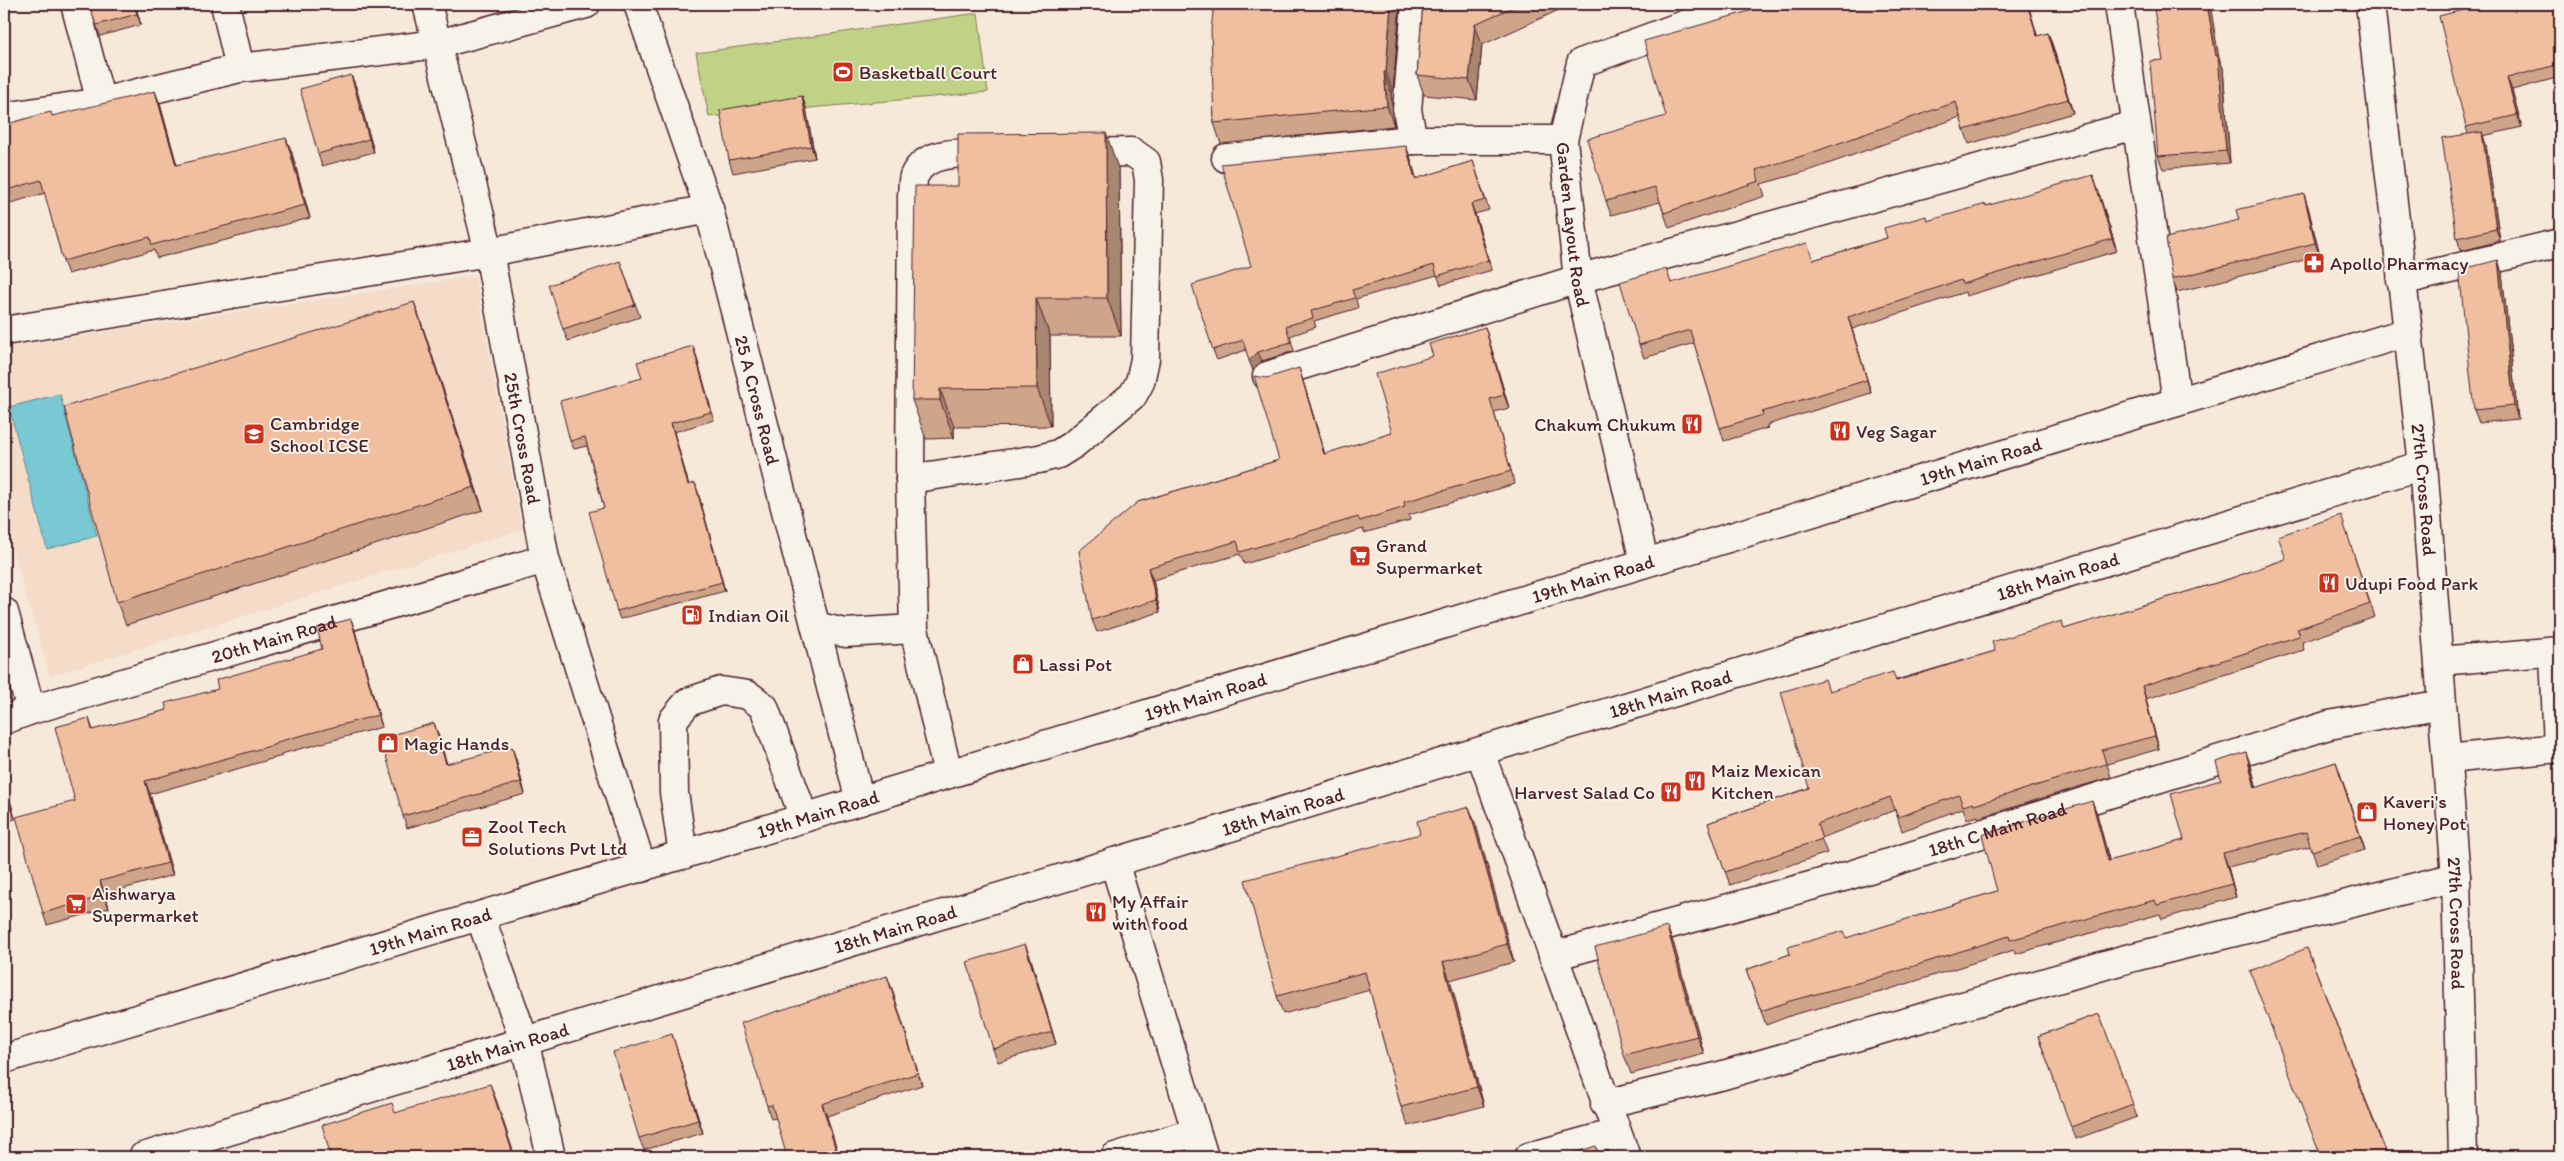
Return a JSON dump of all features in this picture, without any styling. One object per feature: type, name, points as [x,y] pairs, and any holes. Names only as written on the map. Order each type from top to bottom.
[{"type":"street","points":[[75,4],[101,102]]},
{"type":"street","points":[[225,4],[240,68]]},
{"type":"street","name":"25th Cross Road","points":[[426,4],[438,44],[489,252],[544,559],[642,868]]},
{"type":"street","points":[[4,117],[101,102],[240,68],[438,44],[586,4]]},
{"type":"street","name":"25 A Cross Road","points":[[638,4],[709,209],[860,801]]},
{"type":"street","points":[[1414,140],[1407,110],[1416,4]]},
{"type":"street","points":[[1563,140],[1581,62],[1741,4]]},
{"type":"street","points":[[2119,4],[2135,125],[2177,402]]},
{"type":"street","name":"27th Cross Road","points":[[2371,4],[2423,465],[2447,759],[2456,878],[2463,1157]]},
{"type":"street","points":[[1267,376],[1578,279],[2135,125]]},
{"type":"street","name":"Garden Layout Road","points":[[1226,158],[1414,140],[1563,140],[1578,279],[1644,561]]},
{"type":"street","points":[[910,479],[1039,459],[1058,454],[1074,444],[1133,395],[1140,382],[1145,359],[1149,180],[1146,162],[1132,152],[1054,153]]},
{"type":"street","points":[[948,774],[914,629],[910,479],[914,176],[926,163],[946,154],[1024,153]]},
{"type":"street","points":[[4,331],[489,252],[709,209]]},
{"type":"street","points":[[2401,281],[2560,243]]},
{"type":"street","name":"19th Main Road","points":[[4,1059],[642,868],[1644,561],[2408,332]]},
{"type":"street","name":"18th Main Road","points":[[143,1157],[2423,465]]},
{"type":"street","name":"20th Main Road","points":[[4,720],[31,710],[544,559]]},
{"type":"street","points":[[4,612],[31,710]]},
{"type":"street","points":[[816,626],[845,633],[914,629]]},
{"type":"street","points":[[2439,661],[2557,652],[2559,748],[2447,759]]},
{"type":"street","points":[[682,855],[674,792],[672,720],[688,702],[721,690],[748,695],[764,707],[804,818]]},
{"type":"street","name":"18th C Main Road","points":[[1553,956],[1847,876],[2329,725],[2442,704]]},
{"type":"street","points":[[1480,752],[1621,1145],[1529,1157]]},
{"type":"street","points":[[1114,862],[1200,1145],[1115,1157]]},
{"type":"street","points":[[1606,1104],[1720,1076],[2126,959],[2456,878]]},
{"type":"street","points":[[480,916],[524,1040],[552,1157]]},
{"type":"shaded area","name":"Cambridge School ICSE","points":[[475,276],[522,530],[50,676],[4,521],[4,347]]},
{"type":"green space","name":"Basketball Court","points":[[978,13],[988,92],[709,117],[696,53]]},
{"type":"water","points":[[60,394],[97,536],[47,549],[9,407]]},
{"type":"building","points":[[89,4],[134,4],[137,14],[96,25]]},
{"type":"building","points":[[1214,4],[1391,4],[1386,72],[1384,72],[1387,106],[1214,123],[1211,30]]},
{"type":"building","points":[[1423,4],[1520,4],[1475,24],[1469,80],[1417,75]]},
{"type":"building","points":[[1762,4],[2027,4],[2037,36],[2048,33],[2068,99],[1964,130],[1956,102],[1805,155],[1756,170],[1759,181],[1664,213],[1655,187],[1606,201],[1587,139],[1666,116],[1644,41],[1753,10],[1753,7]]},
{"type":"building","points":[[2153,4],[2207,4],[2216,56],[2218,56],[2226,151],[2158,156],[2150,61],[2163,60]]},
{"type":"building","points":[[2487,4],[2560,4],[2560,64],[2507,78],[2517,115],[2466,127],[2439,16]]},
{"type":"building","points":[[351,75],[369,139],[318,154],[300,89]]},
{"type":"building","points":[[155,91],[176,165],[286,138],[305,205],[152,245],[150,237],[63,261],[41,180],[4,191],[4,125],[42,114],[51,112],[52,116]]},
{"type":"building","points":[[802,96],[811,146],[729,160],[720,110]]},
{"type":"building","points":[[2482,132],[2496,229],[2457,238],[2442,138]]},
{"type":"building","points":[[1106,133],[1107,298],[1036,298],[1037,388],[940,389],[940,400],[912,400],[915,186],[958,186],[958,134]]},
{"type":"building","points":[[1406,146],[1415,179],[1473,161],[1485,200],[1471,204],[1488,260],[1437,276],[1434,265],[1352,290],[1355,298],[1311,311],[1313,318],[1286,326],[1291,342],[1258,352],[1249,361],[1243,340],[1213,350],[1192,285],[1251,266],[1221,164]]},
{"type":"building","points":[[2093,175],[2112,239],[1962,284],[1961,280],[1848,317],[1867,380],[1762,412],[1763,415],[1720,428],[1690,330],[1639,345],[1620,282],[1666,268],[1671,283],[1807,243],[1813,260],[1887,238],[1884,228],[1926,216],[1927,221]]},
{"type":"building","points":[[2304,194],[2315,243],[2172,279],[2166,238],[2239,220],[2236,210]]},
{"type":"building","points":[[2498,260],[2514,406],[2474,410],[2459,270]]},
{"type":"building","points":[[620,261],[635,305],[563,329],[549,285]]},
{"type":"building","points":[[414,302],[474,487],[117,602],[64,407]]},
{"type":"building","points":[[1485,327],[1504,395],[1490,399],[1511,471],[1404,502],[1405,507],[1360,521],[1358,517],[1240,552],[1237,541],[1148,568],[1156,600],[1092,620],[1079,551],[1138,502],[1279,460],[1254,376],[1267,378],[1299,368],[1324,454],[1392,433],[1375,374],[1433,356],[1429,344]]},
{"type":"building","points":[[693,346],[711,412],[671,423],[688,485],[695,483],[722,582],[617,611],[589,512],[604,508],[585,437],[570,441],[560,401],[642,378],[637,362]]},
{"type":"building","points":[[2341,515],[2370,604],[2297,629],[2299,636],[2142,686],[2155,736],[2102,750],[2106,764],[1974,805],[1973,803],[1963,806],[1959,795],[1898,817],[1890,797],[1817,824],[1822,839],[1725,872],[1708,823],[1809,788],[1781,692],[1825,679],[1829,691],[1893,672],[1896,681],[1995,651],[1992,642],[2062,621],[2064,629],[2229,579],[2286,559],[2278,536]]},
{"type":"building","points":[[351,619],[378,715],[277,742],[277,744],[145,781],[168,863],[100,881],[104,896],[43,913],[16,817],[75,801],[55,727],[89,718],[92,730],[167,710],[165,703],[218,689],[216,680],[322,649],[317,628]]},
{"type":"building","points":[[434,723],[446,764],[512,747],[521,782],[403,816],[381,738]]},
{"type":"building","points":[[2246,752],[2255,788],[2336,762],[2360,836],[2312,851],[2306,832],[2223,853],[2232,884],[2157,905],[2155,900],[2010,940],[2009,936],[1876,978],[1790,1001],[1761,1011],[1746,970],[1790,954],[1788,947],[1844,931],[1846,938],[1997,891],[1982,835],[2092,801],[2108,861],[2184,840],[2171,794],[2221,780],[2216,762]]},
{"type":"building","points":[[4,781],[11,807],[4,809]]},
{"type":"building","points":[[1469,807],[1507,944],[1443,962],[1477,1087],[1401,1107],[1365,972],[1277,996],[1245,880],[1420,834],[1417,821]]},
{"type":"building","points":[[1667,927],[1697,1036],[1624,1055],[1595,947]]},
{"type":"building","points":[[1025,944],[1052,1032],[993,1049],[967,962]]},
{"type":"building","points":[[2307,948],[2386,1154],[2378,1157],[2321,1157],[2250,971]]},
{"type":"building","points":[[887,976],[918,1073],[822,1104],[838,1157],[787,1157],[772,1105],[767,1106],[741,1023]]},
{"type":"building","points":[[2099,1014],[2133,1104],[2071,1127],[2038,1036]]},
{"type":"building","points":[[672,1034],[698,1120],[639,1138],[613,1052]]},
{"type":"building","points":[[490,1084],[514,1157],[331,1157],[322,1125],[392,1103],[395,1113]]},
{"type":"building","points":[[1596,1146],[1599,1157],[1560,1157]]},
{"type":"place","name":"Basketball Court","points":[[843,72]]},
{"type":"place","name":"Apollo Pharmacy","points":[[2314,263]]},
{"type":"place","name":"Chakum Chukum","points":[[1692,424]]},
{"type":"place","name":"Veg Sagar","points":[[1840,431]]},
{"type":"place","name":"Cambridge School ICSE","points":[[254,434]]},
{"type":"place","name":"Grand Supermarket","points":[[1360,556]]},
{"type":"place","name":"Udupi Food Park","points":[[2329,583]]},
{"type":"place","name":"Indian Oil","points":[[692,615]]},
{"type":"place","name":"Lassi Pot","points":[[1023,664]]},
{"type":"place","name":"Magic Hands","points":[[388,743]]},
{"type":"place","name":"Maiz Mexican Kitchen","points":[[1695,781]]},
{"type":"place","name":"Harvest Salad Co","points":[[1671,792]]},
{"type":"place","name":"Kaveri's Honey Pot","points":[[2367,812]]},
{"type":"place","name":"Zool Tech Solutions Pvt Ltd","points":[[472,837]]},
{"type":"place","name":"Aishwarya Supermarket","points":[[76,904]]},
{"type":"place","name":"My Affair with food","points":[[1096,912]]}]
